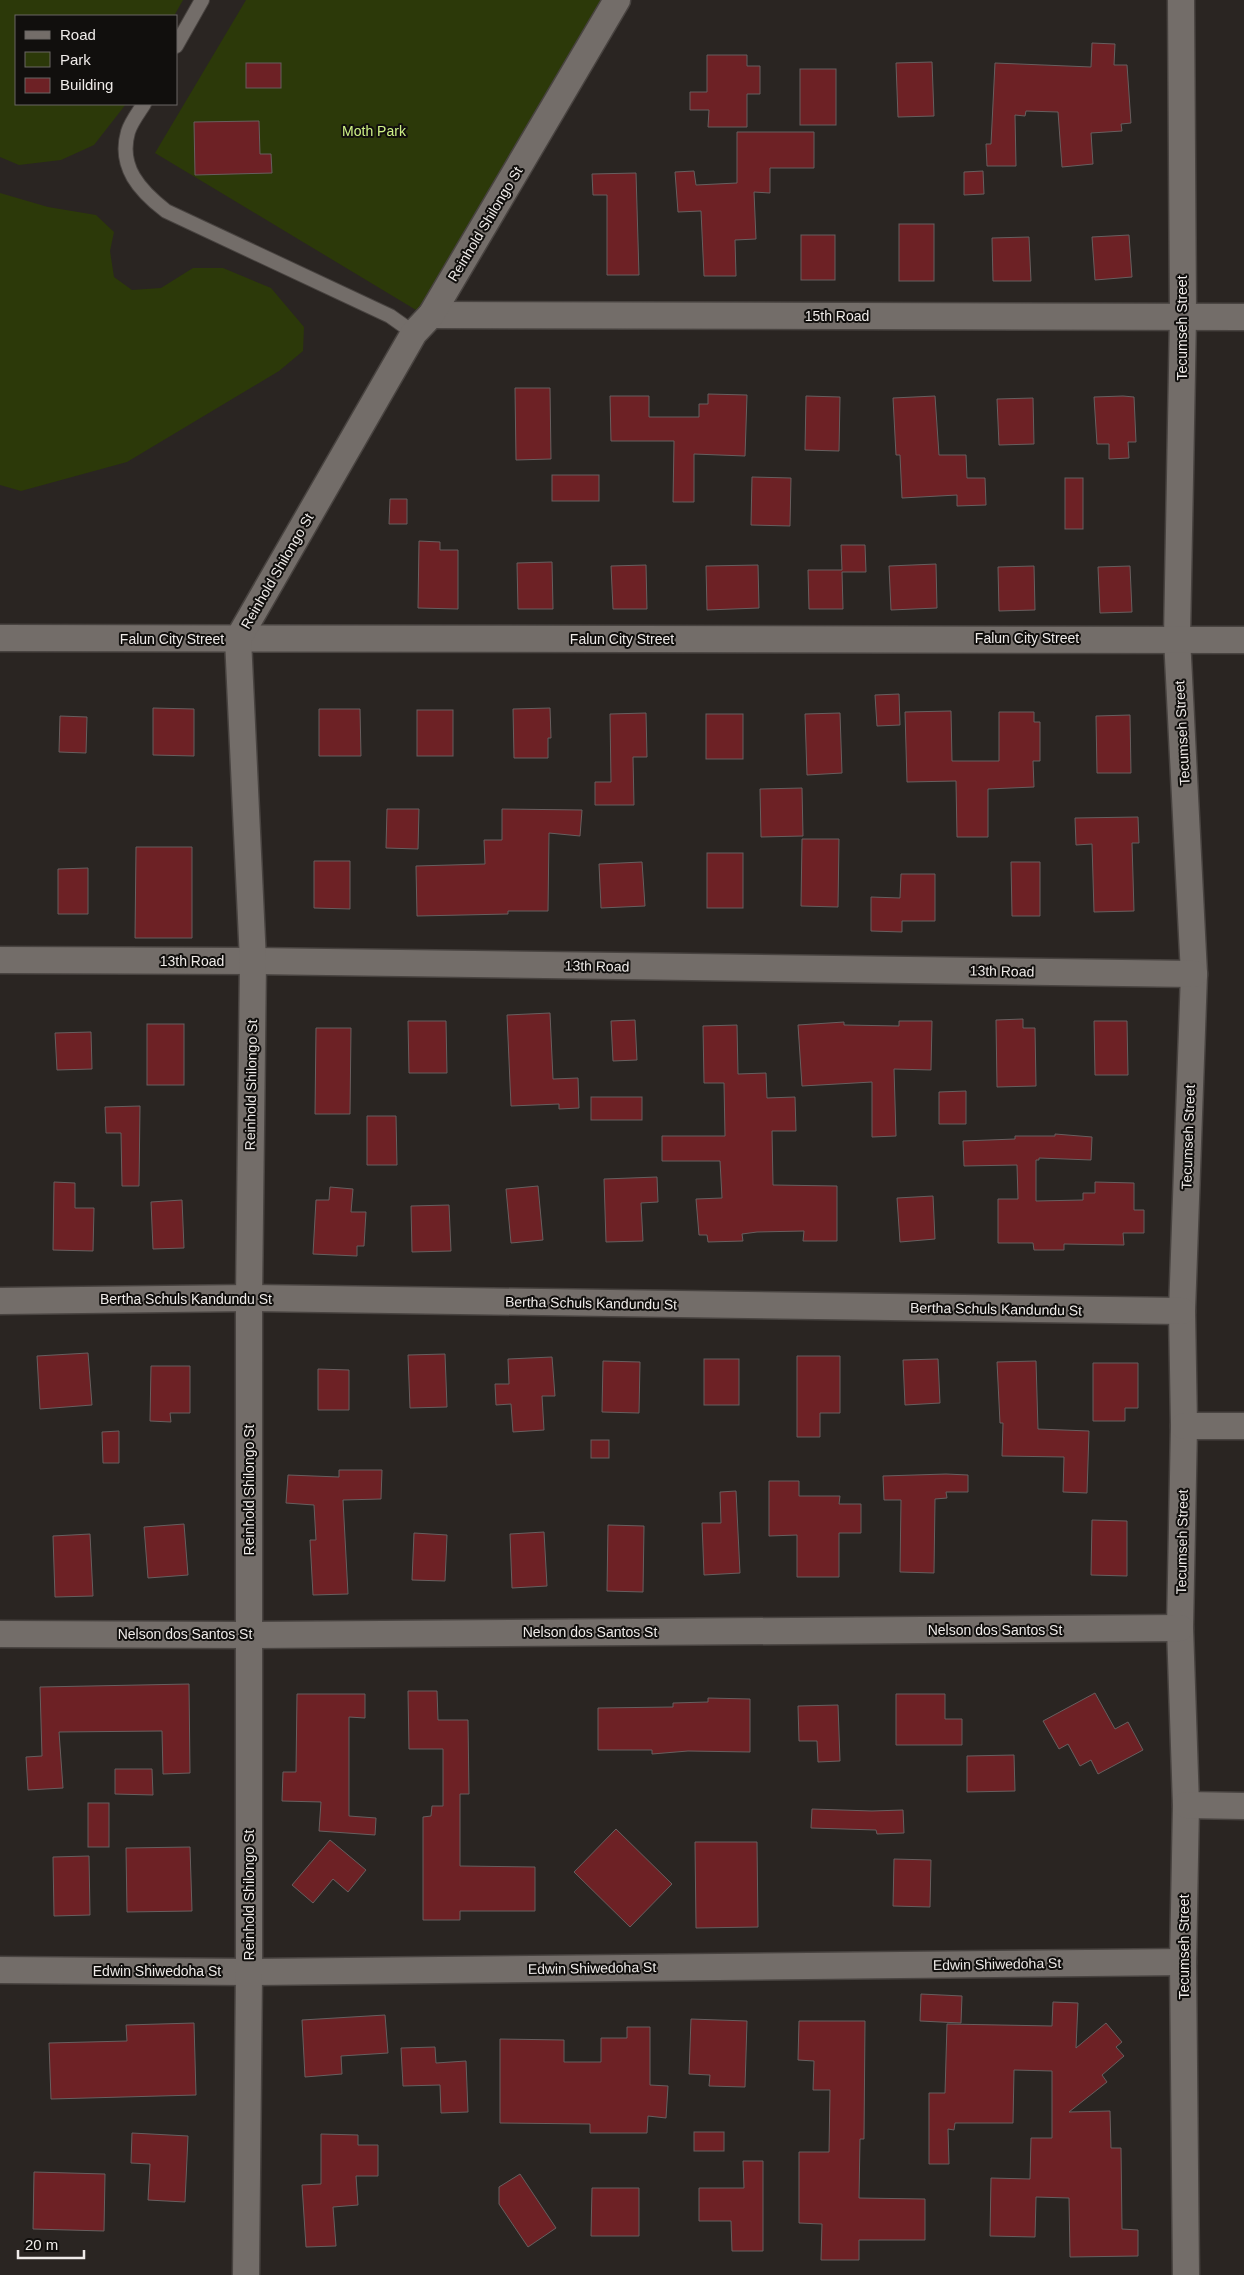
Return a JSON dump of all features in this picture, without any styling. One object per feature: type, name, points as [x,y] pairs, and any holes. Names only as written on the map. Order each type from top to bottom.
[{"type":"street","name":"Reinhold Shilongo St","points":[[246,2275],[249,1972],[249,1298],[253,961],[238,639],[422,324],[617,0]]},
{"type":"street","name":"Tecumseh Street","points":[[1181,0],[1183,316],[1177,638],[1194,974],[1182,1311],[1184,1426],[1180,1628],[1186,1805],[1183,1962],[1186,2275]]},
{"type":"street","name":"15th Road","points":[[422,324],[1183,316],[1244,317]]},
{"type":"street","name":"Falun City Street","points":[[0,638],[1177,638],[1244,640]]},
{"type":"street","name":"13th Road","points":[[0,960],[253,961],[1194,974]]},
{"type":"street","name":"Bertha Schuls Kandundu St","points":[[0,1300],[249,1298],[1182,1311]]},
{"type":"street","points":[[1184,1426],[1244,1426]]},
{"type":"street","name":"Nelson dos Santos St","points":[[0,1634],[248,1635],[1180,1628]]},
{"type":"street","points":[[1186,1805],[1244,1806]]},
{"type":"street","name":"Edwin Shiwedoha St","points":[[0,1970],[249,1972],[1183,1962]]},
{"type":"lane","points":[[178,42],[202,0]]},
{"type":"lane","points":[[143,105],[128,131],[126,158],[129,171],[145,195],[166,211],[390,316],[422,324]]},
{"type":"green space","points":[[0,0],[183,0],[175,15],[15,15],[15,105],[125,105],[94,145],[61,160],[19,165],[0,157]]},
{"type":"green space","name":"Moth Park","points":[[246,0],[606,0],[421,313],[155,153]]},
{"type":"green space","points":[[0,193],[48,207],[96,215],[114,232],[110,251],[114,277],[132,290],[161,288],[193,268],[223,268],[271,288],[304,327],[303,351],[279,371],[127,462],[21,491],[0,485]]},
{"type":"building","points":[[1092,43],[1115,44],[1114,65],[1127,65],[1131,123],[1121,124],[1122,131],[1091,133],[1093,164],[1062,167],[1058,112],[1026,111],[1025,116],[1015,115],[1016,166],[987,166],[986,144],[991,144],[995,63],[1091,67]]},
{"type":"building","points":[[707,55],[747,55],[747,66],[760,66],[760,94],[747,94],[747,127],[708,127],[709,110],[690,110],[690,92],[707,92]]},
{"type":"building","points":[[932,62],[934,116],[898,117],[896,63]]},
{"type":"building","points":[[246,63],[281,63],[281,88],[246,88]]},
{"type":"building","points":[[800,69],[836,69],[836,125],[800,125]]},
{"type":"building","points":[[259,121],[260,154],[271,154],[272,173],[195,175],[194,122]]},
{"type":"building","points":[[737,132],[814,132],[814,168],[770,168],[770,193],[754,192],[756,239],[735,240],[736,276],[704,276],[701,211],[678,212],[675,172],[694,171],[696,185],[737,183]]},
{"type":"building","points":[[983,171],[984,194],[964,195],[964,172]]},
{"type":"building","points":[[636,173],[639,275],[607,275],[607,195],[593,195],[592,174]]},
{"type":"building","points":[[899,224],[934,224],[934,281],[899,281]]},
{"type":"building","points":[[801,235],[835,235],[835,280],[801,280]]},
{"type":"building","points":[[1129,235],[1132,277],[1095,280],[1092,237]]},
{"type":"building","points":[[1029,237],[1031,281],[993,281],[992,238]]},
{"type":"building","points":[[515,388],[550,388],[551,459],[516,460]]},
{"type":"building","points":[[708,394],[747,395],[745,456],[694,454],[694,502],[673,502],[674,441],[611,441],[610,396],[649,396],[649,417],[699,417],[699,404],[708,404]]},
{"type":"building","points":[[806,396],[840,397],[839,451],[805,450]]},
{"type":"building","points":[[935,396],[939,455],[966,455],[967,478],[985,478],[986,505],[957,506],[957,495],[902,498],[900,455],[896,455],[893,398]]},
{"type":"building","points":[[1094,397],[1134,397],[1136,442],[1128,442],[1129,458],[1109,459],[1109,444],[1097,444]]},
{"type":"building","points":[[1033,398],[1034,444],[999,445],[997,399]]},
{"type":"building","points":[[552,475],[599,475],[599,501],[552,501]]},
{"type":"building","points":[[752,477],[791,478],[790,526],[751,525]]},
{"type":"building","points":[[1065,478],[1083,478],[1083,529],[1065,529]]},
{"type":"building","points":[[390,499],[407,499],[407,524],[389,524]]},
{"type":"building","points":[[419,541],[440,542],[440,550],[458,550],[458,609],[418,608]]},
{"type":"building","points":[[841,545],[865,545],[866,572],[842,572],[843,609],[809,609],[808,570],[842,570]]},
{"type":"building","points":[[552,562],[553,609],[518,609],[517,563]]},
{"type":"building","points":[[936,564],[937,608],[891,610],[889,566]]},
{"type":"building","points":[[646,565],[647,609],[613,609],[611,566]]},
{"type":"building","points":[[758,565],[759,608],[707,610],[706,566]]},
{"type":"building","points":[[1034,566],[1035,610],[999,611],[998,567]]},
{"type":"building","points":[[1130,566],[1132,612],[1100,613],[1098,567]]},
{"type":"building","points":[[899,694],[900,725],[877,726],[875,695]]},
{"type":"building","points":[[153,708],[194,709],[194,756],[153,755]]},
{"type":"building","points":[[550,708],[551,738],[548,738],[548,758],[514,758],[513,709]]},
{"type":"building","points":[[319,709],[360,709],[361,756],[319,756]]},
{"type":"building","points":[[417,710],[453,710],[453,756],[417,756]]},
{"type":"building","points":[[951,711],[952,761],[999,761],[999,712],[1034,712],[1034,722],[1040,722],[1040,761],[1033,761],[1034,787],[988,789],[988,837],[957,837],[956,781],[907,782],[905,712]]},
{"type":"building","points":[[646,713],[647,757],[633,757],[634,805],[595,805],[595,782],[611,782],[610,714]]},
{"type":"building","points":[[840,713],[842,773],[807,775],[805,714]]},
{"type":"building","points":[[706,714],[743,714],[743,759],[706,759]]},
{"type":"building","points":[[1130,715],[1131,773],[1097,773],[1096,716]]},
{"type":"building","points":[[60,716],[87,717],[86,753],[59,752]]},
{"type":"building","points":[[802,788],[803,836],[761,837],[760,789]]},
{"type":"building","points":[[387,809],[419,809],[418,849],[386,848]]},
{"type":"building","points":[[502,809],[582,810],[580,836],[549,833],[548,911],[508,911],[508,914],[417,916],[416,866],[485,864],[484,840],[502,840]]},
{"type":"building","points":[[1138,817],[1139,843],[1132,843],[1134,911],[1094,912],[1092,844],[1076,845],[1075,818]]},
{"type":"building","points":[[802,839],[839,839],[838,907],[801,906]]},
{"type":"building","points":[[136,847],[192,847],[192,938],[135,938]]},
{"type":"building","points":[[707,853],[743,853],[743,908],[707,908]]},
{"type":"building","points":[[314,861],[350,861],[350,909],[314,908]]},
{"type":"building","points":[[642,862],[645,906],[601,908],[599,864]]},
{"type":"building","points":[[1011,862],[1040,862],[1040,916],[1012,916]]},
{"type":"building","points":[[88,868],[88,914],[58,914],[58,869]]},
{"type":"building","points":[[901,874],[935,874],[935,921],[902,921],[902,932],[871,931],[871,897],[900,898]]},
{"type":"building","points":[[550,1013],[553,1079],[578,1078],[579,1108],[559,1109],[559,1104],[511,1106],[507,1015]]},
{"type":"building","points":[[1023,1019],[1023,1028],[1035,1028],[1036,1086],[997,1087],[996,1020]]},
{"type":"building","points":[[635,1020],[637,1060],[613,1061],[611,1021]]},
{"type":"building","points":[[408,1021],[446,1021],[447,1073],[409,1073]]},
{"type":"building","points":[[899,1021],[932,1021],[931,1070],[894,1069],[896,1136],[872,1137],[872,1082],[802,1086],[798,1025],[844,1022],[844,1025],[899,1026]]},
{"type":"building","points":[[1094,1021],[1127,1021],[1128,1075],[1095,1075]]},
{"type":"building","points":[[147,1024],[184,1024],[184,1085],[147,1085]]},
{"type":"building","points":[[737,1025],[738,1074],[766,1073],[767,1098],[795,1097],[796,1131],[772,1131],[773,1185],[837,1186],[837,1241],[803,1241],[804,1231],[757,1232],[742,1234],[743,1241],[708,1242],[707,1235],[699,1235],[696,1199],[722,1198],[720,1161],[662,1161],[662,1136],[725,1136],[724,1083],[704,1083],[703,1026]]},
{"type":"building","points":[[316,1028],[351,1028],[350,1114],[315,1114]]},
{"type":"building","points":[[91,1032],[92,1069],[57,1070],[55,1033]]},
{"type":"building","points":[[966,1091],[966,1124],[939,1124],[939,1092]]},
{"type":"building","points":[[591,1097],[642,1097],[642,1120],[591,1120]]},
{"type":"building","points":[[140,1106],[139,1186],[122,1186],[121,1133],[106,1133],[105,1107]]},
{"type":"building","points":[[367,1116],[396,1116],[397,1165],[367,1165]]},
{"type":"building","points":[[1055,1134],[1092,1137],[1091,1160],[1039,1158],[1039,1160],[1036,1160],[1036,1201],[1083,1200],[1083,1193],[1095,1193],[1095,1182],[1134,1183],[1134,1210],[1144,1210],[1144,1233],[1123,1233],[1124,1245],[1064,1244],[1064,1250],[1034,1250],[1033,1243],[998,1243],[998,1199],[1018,1199],[1017,1165],[964,1166],[963,1141],[1015,1139],[1015,1136],[1055,1136]]},
{"type":"building","points":[[657,1177],[658,1202],[641,1203],[643,1241],[606,1242],[604,1179]]},
{"type":"building","points":[[54,1182],[75,1183],[75,1208],[94,1208],[93,1251],[53,1250]]},
{"type":"building","points":[[538,1186],[543,1240],[511,1243],[506,1189]]},
{"type":"building","points":[[330,1187],[353,1189],[351,1212],[366,1212],[364,1246],[357,1246],[357,1256],[313,1254],[316,1200],[329,1200]]},
{"type":"building","points":[[933,1196],[935,1239],[900,1242],[897,1198]]},
{"type":"building","points":[[182,1200],[184,1248],[153,1249],[151,1202]]},
{"type":"building","points":[[449,1205],[451,1251],[412,1252],[411,1206]]},
{"type":"building","points":[[88,1353],[92,1405],[40,1409],[37,1356]]},
{"type":"building","points":[[445,1354],[447,1407],[410,1408],[408,1355]]},
{"type":"building","points":[[797,1356],[840,1356],[840,1413],[820,1413],[820,1437],[797,1437]]},
{"type":"building","points":[[552,1357],[555,1396],[542,1396],[544,1430],[513,1432],[511,1404],[496,1405],[495,1384],[509,1384],[508,1359]]},
{"type":"building","points":[[704,1359],[739,1359],[739,1405],[704,1405]]},
{"type":"building","points":[[938,1359],[940,1403],[905,1405],[903,1360]]},
{"type":"building","points":[[603,1361],[640,1362],[639,1413],[602,1412]]},
{"type":"building","points":[[1036,1361],[1038,1429],[1089,1431],[1087,1493],[1063,1492],[1064,1457],[1002,1456],[1003,1423],[1000,1423],[997,1362]]},
{"type":"building","points":[[1093,1363],[1138,1363],[1138,1408],[1125,1408],[1125,1421],[1093,1421]]},
{"type":"building","points":[[151,1366],[190,1366],[190,1413],[170,1413],[171,1422],[150,1421]]},
{"type":"building","points":[[318,1369],[349,1370],[349,1410],[318,1410]]},
{"type":"building","points":[[119,1431],[119,1463],[103,1463],[102,1432]]},
{"type":"building","points":[[591,1440],[609,1440],[609,1458],[591,1458]]},
{"type":"building","points":[[339,1470],[382,1470],[381,1499],[343,1500],[348,1594],[313,1595],[310,1540],[316,1540],[314,1505],[286,1503],[288,1475],[339,1477]]},
{"type":"building","points":[[968,1475],[968,1492],[946,1492],[947,1498],[935,1499],[934,1573],[900,1572],[901,1500],[884,1500],[883,1476]]},
{"type":"building","points":[[769,1481],[799,1481],[799,1496],[840,1496],[839,1504],[861,1504],[861,1533],[839,1533],[839,1577],[797,1577],[797,1535],[769,1536]]},
{"type":"building","points":[[736,1491],[740,1573],[704,1575],[702,1523],[721,1523],[720,1492]]},
{"type":"building","points":[[1092,1520],[1127,1521],[1127,1576],[1091,1575]]},
{"type":"building","points":[[184,1524],[188,1575],[148,1578],[144,1527]]},
{"type":"building","points":[[608,1525],[644,1526],[643,1592],[607,1591]]},
{"type":"building","points":[[544,1532],[547,1586],[512,1588],[510,1534]]},
{"type":"building","points":[[414,1533],[447,1535],[445,1581],[412,1580]]},
{"type":"building","points":[[90,1534],[93,1596],[55,1597],[53,1536]]},
{"type":"building","points":[[189,1684],[190,1773],[163,1774],[162,1731],[59,1732],[63,1788],[28,1790],[26,1757],[42,1756],[40,1687]]},
{"type":"building","points":[[408,1691],[437,1691],[438,1720],[468,1720],[469,1794],[460,1794],[460,1866],[535,1867],[535,1911],[460,1911],[460,1920],[423,1920],[423,1817],[431,1816],[432,1806],[443,1806],[443,1749],[409,1749]]},
{"type":"building","points":[[1095,1693],[1115,1729],[1128,1722],[1143,1750],[1098,1774],[1091,1760],[1080,1766],[1068,1744],[1059,1749],[1043,1721]]},
{"type":"building","points":[[297,1694],[365,1694],[365,1718],[349,1717],[349,1816],[376,1818],[375,1835],[319,1831],[321,1802],[282,1801],[283,1772],[296,1772]]},
{"type":"building","points":[[896,1694],[945,1694],[945,1719],[962,1719],[962,1745],[896,1745]]},
{"type":"building","points":[[708,1698],[750,1699],[750,1752],[688,1751],[652,1754],[652,1750],[598,1750],[598,1708],[673,1707],[673,1703],[708,1702]]},
{"type":"building","points":[[838,1705],[840,1761],[818,1762],[817,1741],[799,1741],[798,1706]]},
{"type":"building","points":[[1014,1755],[1015,1791],[967,1792],[967,1756]]},
{"type":"building","points":[[115,1769],[152,1769],[153,1795],[115,1794]]},
{"type":"building","points":[[88,1803],[109,1803],[109,1847],[88,1847]]},
{"type":"building","points":[[812,1809],[903,1810],[904,1833],[877,1834],[876,1830],[811,1828]]},
{"type":"building","points":[[616,1829],[672,1884],[630,1927],[574,1872]]},
{"type":"building","points":[[330,1840],[366,1870],[348,1892],[333,1879],[313,1903],[292,1885]]},
{"type":"building","points":[[695,1842],[757,1842],[758,1927],[696,1928]]},
{"type":"building","points":[[190,1847],[192,1911],[127,1912],[126,1848]]},
{"type":"building","points":[[89,1856],[90,1915],[54,1916],[53,1857]]},
{"type":"building","points":[[894,1859],[931,1860],[930,1907],[893,1906]]},
{"type":"building","points":[[921,1994],[962,1996],[961,2023],[920,2021]]},
{"type":"building","points":[[1053,2002],[1078,2003],[1076,2048],[1106,2023],[1122,2042],[1116,2047],[1124,2056],[1102,2075],[1107,2082],[1069,2112],[1110,2111],[1111,2148],[1121,2148],[1122,2229],[1138,2230],[1138,2256],[1070,2257],[1069,2198],[1036,2197],[1035,2237],[990,2236],[991,2178],[1030,2179],[1031,2138],[1052,2138],[1052,2071],[1014,2070],[1013,2123],[955,2123],[954,2130],[948,2129],[949,2164],[929,2164],[929,2093],[945,2093],[947,2024],[1052,2026]]},
{"type":"building","points":[[385,2015],[388,2053],[341,2056],[342,2074],[305,2077],[302,2020]]},
{"type":"building","points":[[691,2019],[747,2021],[745,2087],[709,2086],[710,2075],[689,2074]]},
{"type":"building","points":[[799,2021],[865,2021],[864,2139],[860,2139],[859,2198],[925,2199],[925,2240],[859,2240],[859,2260],[821,2260],[822,2224],[799,2223],[799,2152],[829,2152],[830,2090],[813,2090],[814,2061],[798,2060]]},
{"type":"building","points":[[194,2023],[196,2095],[51,2099],[49,2043],[127,2041],[126,2025]]},
{"type":"building","points":[[627,2027],[650,2027],[650,2085],[668,2086],[666,2118],[648,2116],[647,2133],[590,2133],[590,2124],[500,2123],[500,2039],[564,2040],[564,2062],[601,2062],[601,2038],[627,2038]]},
{"type":"building","points":[[435,2047],[436,2063],[466,2061],[468,2112],[441,2113],[440,2085],[403,2086],[401,2048]]},
{"type":"building","points":[[694,2132],[724,2132],[724,2151],[694,2151]]},
{"type":"building","points":[[132,2133],[188,2136],[185,2202],[148,2200],[150,2164],[131,2163]]},
{"type":"building","points":[[321,2134],[358,2135],[358,2145],[378,2145],[378,2176],[356,2176],[358,2205],[333,2207],[336,2246],[306,2247],[302,2185],[321,2184]]},
{"type":"building","points":[[743,2161],[763,2161],[763,2251],[732,2251],[731,2221],[699,2221],[699,2188],[744,2188]]},
{"type":"building","points":[[34,2172],[105,2174],[104,2231],[33,2229]]},
{"type":"building","points":[[520,2174],[556,2228],[528,2247],[499,2204],[499,2187]]},
{"type":"building","points":[[592,2188],[639,2188],[639,2236],[591,2236]]}]
